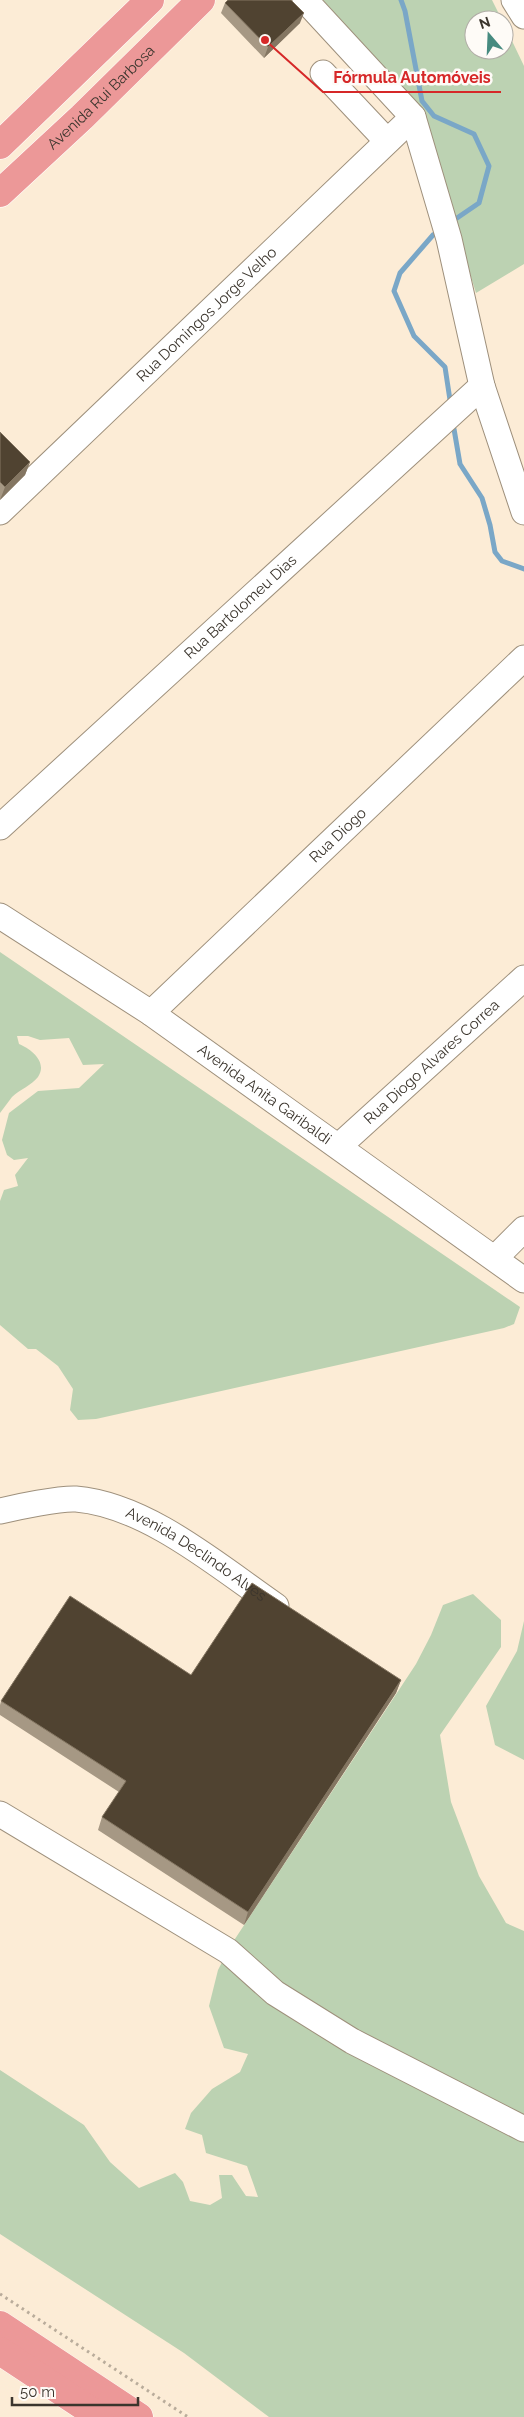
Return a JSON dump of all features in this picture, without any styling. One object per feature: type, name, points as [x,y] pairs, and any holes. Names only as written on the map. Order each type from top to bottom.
[{"type":"main road","points":[[0,145],[150,0]]},
{"type":"main road","name":"Avenida Rui Barbosa","points":[[0,194],[82,117],[201,0]]},
{"type":"main road","points":[[0,2325],[139,2417]]},
{"type":"main road","points":[[0,2350],[100,2417]]},
{"type":"street","points":[[304,0],[413,117],[449,239],[482,386],[524,512]]},
{"type":"street","points":[[514,0],[524,16]]},
{"type":"street","points":[[323,72],[388,141]]},
{"type":"street","name":"Rua Domingos Jorge Velho","points":[[0,512],[413,117]]},
{"type":"street","name":"Rua Bartolomeu Dias","points":[[0,827],[482,386]]},
{"type":"street","name":"Rua Diogo","points":[[151,1013],[524,658]]},
{"type":"street","name":"Avenida Anita Garibaldi","points":[[0,916],[151,1013],[340,1146],[524,1280]]},
{"type":"street","name":"Rua Diogo Alvares Correa","points":[[340,1146],[524,978]]},
{"type":"street","points":[[495,1258],[524,1229]]},
{"type":"street","name":"Avenida Declindo Alves","points":[[4,1516],[75,1499],[127,1510],[165,1530],[294,1618]]},
{"type":"street","points":[[0,1814],[228,1951],[276,1993],[352,2041],[524,2129]]},
{"type":"path","points":[[0,2294],[188,2417]]},
{"type":"green space","points":[[323,0],[492,0],[497,10],[464,10],[464,60],[514,60],[514,45],[524,66],[524,264],[476,293],[419,109]]},
{"type":"green space","points":[[0,952],[520,1307],[514,1324],[504,1328],[96,1419],[78,1420],[70,1410],[73,1389],[58,1366],[36,1349],[28,1349],[0,1325],[0,1201],[4,1190],[18,1186],[15,1175],[28,1158],[14,1160],[7,1155],[2,1140],[9,1113],[38,1091],[79,1088],[104,1064],[83,1065],[69,1038],[40,1040],[28,1036],[17,1036],[19,1044],[33,1053],[40,1061],[41,1071],[35,1080],[12,1097],[0,1113]]},
{"type":"green space","points":[[473,1594],[501,1620],[501,1647],[440,1735],[451,1802],[479,1876],[506,1923],[524,1931],[524,2417],[269,2417],[184,2353],[0,2234],[0,2070],[84,2125],[110,2162],[139,2188],[175,2173],[183,2182],[190,2201],[210,2205],[222,2198],[219,2175],[232,2175],[246,2196],[258,2197],[247,2166],[206,2153],[202,2135],[185,2129],[191,2113],[212,2089],[240,2072],[248,2054],[224,2048],[209,2006],[218,1970],[231,1945],[416,1664],[431,1635],[443,1605]]},
{"type":"green space","points":[[524,1621],[524,1760],[495,1745],[486,1706],[517,1651]]},
{"type":"building","points":[[228,0],[291,0],[304,13],[268,47],[225,3]]},
{"type":"building","points":[[0,432],[30,462],[5,487],[0,482]]},
{"type":"building","points":[[252,1583],[401,1680],[248,1912],[102,1817],[126,1781],[1,1701],[70,1596],[191,1675]]},
{"type":"waterway","points":[[401,0],[405,11],[422,101],[434,116],[474,134],[489,166],[479,203],[457,218]]},
{"type":"waterway","points":[[433,235],[400,273],[394,291],[414,336],[445,367],[450,400]]},
{"type":"waterway","points":[[454,429],[460,464],[482,498],[495,552],[502,561],[524,569]]},
{"type":"place","name":"Fórmula Automóveis","points":[[265,40]]}]
